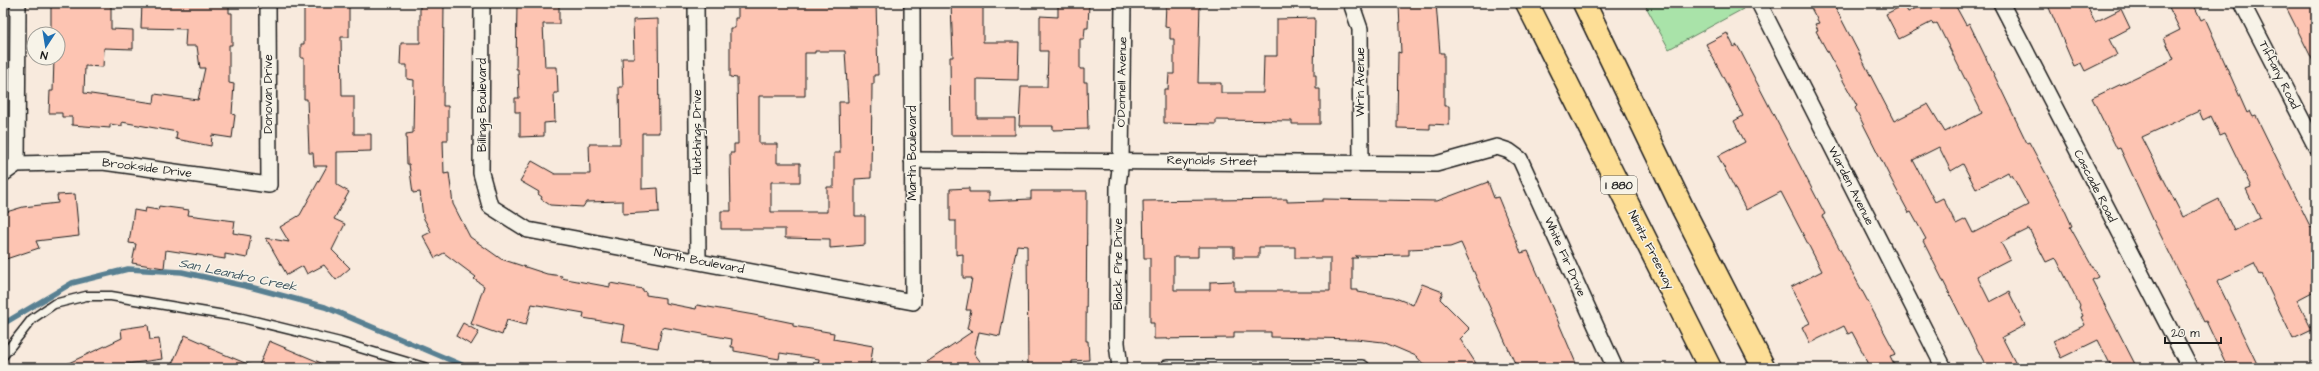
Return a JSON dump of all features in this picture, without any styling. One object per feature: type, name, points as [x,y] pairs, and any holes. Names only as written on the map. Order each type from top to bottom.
[{"type":"highway","name":"Nimitz Freeway","points":[[1527,3],[1710,368]]},
{"type":"highway","points":[[1584,3],[1680,202],[1764,368]]},
{"type":"street","points":[[3,174],[18,164],[18,3]]},
{"type":"street","name":"Donovan Drive","points":[[268,3],[269,185]]},
{"type":"street","name":"Billings Boulevard","points":[[482,3],[481,173],[490,206]]},
{"type":"street","name":"Hutchings Drive","points":[[696,3],[698,260]]},
{"type":"street","name":"Martin Boulevard","points":[[912,3],[912,302]]},
{"type":"street","name":"O'Donnell Avenue","points":[[1121,160],[1123,3]]},
{"type":"street","name":"Wrin Avenue","points":[[1352,3],[1360,29],[1361,163]]},
{"type":"street","name":"Warden Avenue","points":[[1759,3],[1944,368]]},
{"type":"street","name":"Cascade Road","points":[[2001,3],[2190,368]]},
{"type":"street","name":"Tiffany Road","points":[[2242,3],[2316,147]]},
{"type":"street","name":"Reynolds Street","points":[[912,160],[1121,160],[1436,164],[1497,147],[1509,151]]},
{"type":"street","name":"White Fir Drive","points":[[1509,151],[1520,159],[1615,368]]},
{"type":"street","name":"Black Pine Drive","points":[[1120,368],[1117,344],[1118,185],[1121,160]]},
{"type":"street","name":"Brookside Drive","points":[[18,164],[103,162],[269,185]]},
{"type":"street","name":"North Boulevard","points":[[490,206],[528,230],[698,260],[912,302]]},
{"type":"street","points":[[1167,368],[1362,368]]},
{"type":"lane","points":[[3,356],[32,319],[54,304],[86,296],[111,296],[242,318],[340,342],[427,368]]},
{"type":"green space","points":[[1644,3],[1740,3],[1743,9],[1669,49]]},
{"type":"building","points":[[51,3],[111,3],[111,29],[133,30],[133,49],[104,48],[103,67],[85,66],[84,93],[154,103],[155,94],[198,100],[205,68],[200,68],[197,46],[185,46],[186,29],[141,28],[142,3],[229,3],[229,13],[232,13],[232,45],[229,45],[229,83],[234,84],[232,114],[235,115],[232,138],[212,135],[211,146],[176,139],[177,132],[122,122],[122,126],[110,124],[110,128],[72,125],[72,117],[62,117],[62,113],[49,113],[50,91],[53,91],[54,66],[66,66],[66,26],[51,26]]},
{"type":"building","points":[[304,3],[349,3],[349,37],[341,37],[342,96],[354,96],[354,134],[371,134],[371,151],[337,152],[337,185],[349,192],[334,219],[345,224],[332,250],[350,268],[336,280],[324,265],[307,274],[303,266],[287,275],[266,238],[289,242],[280,227],[300,215],[327,166],[314,166],[313,153],[309,153],[307,99],[304,99],[304,58],[301,58],[301,44],[304,44]]},
{"type":"building","points":[[420,3],[444,3],[443,106],[448,106],[448,140],[443,140],[444,174],[449,173],[453,204],[470,237],[501,259],[547,274],[562,276],[561,278],[610,287],[610,283],[643,289],[643,291],[646,292],[646,295],[665,298],[665,303],[696,309],[697,305],[754,315],[793,323],[793,326],[834,333],[833,339],[873,346],[870,368],[818,368],[819,359],[780,353],[779,359],[734,351],[734,347],[731,347],[732,339],[662,327],[658,348],[622,342],[625,325],[583,318],[584,313],[532,304],[526,325],[507,320],[502,335],[471,324],[484,286],[474,279],[476,277],[444,253],[435,258],[423,236],[431,232],[423,217],[420,192],[413,193],[409,164],[407,164],[406,134],[413,133],[414,80],[407,79],[407,65],[400,65],[401,43],[420,43]]},
{"type":"building","points":[[517,3],[559,3],[559,24],[543,24],[545,67],[557,67],[558,93],[554,93],[555,122],[544,123],[544,136],[520,137],[520,112],[515,112],[515,98],[519,98],[518,69],[516,69]]},
{"type":"building","points":[[738,3],[876,3],[878,75],[874,75],[874,84],[872,84],[871,178],[855,179],[855,216],[865,216],[865,245],[830,248],[830,239],[785,238],[785,229],[721,229],[721,211],[731,211],[730,153],[734,153],[734,144],[738,144],[737,78],[730,77],[730,28],[735,28],[735,18],[738,18]],"holes":[[[815,51],[845,51],[848,102],[839,102],[840,153],[834,153],[834,187],[827,187],[827,212],[771,212],[771,182],[800,182],[800,163],[777,163],[777,144],[759,144],[759,96],[805,96],[805,53],[815,53]]]},
{"type":"building","points":[[951,3],[983,3],[983,42],[1019,42],[1018,80],[977,79],[977,118],[1015,118],[1015,135],[951,135],[950,57],[953,57]]},
{"type":"building","points":[[1058,3],[1089,3],[1088,28],[1085,28],[1084,39],[1080,39],[1080,69],[1084,69],[1084,82],[1087,82],[1088,129],[1053,130],[1053,126],[1019,126],[1021,87],[1047,87],[1048,51],[1040,51],[1040,16],[1058,17]]},
{"type":"building","points":[[1166,3],[1200,3],[1198,83],[1221,83],[1221,93],[1263,93],[1264,56],[1277,56],[1277,19],[1315,18],[1314,75],[1316,75],[1316,89],[1320,89],[1320,124],[1292,124],[1292,121],[1216,120],[1216,124],[1164,123],[1164,89],[1168,89],[1169,74],[1174,74],[1174,39],[1170,39],[1170,28],[1165,27]]},
{"type":"building","points":[[1405,3],[1436,3],[1440,53],[1444,53],[1444,106],[1449,106],[1449,125],[1430,124],[1430,129],[1397,128],[1398,52],[1401,53],[1399,5]]},
{"type":"building","points":[[1821,3],[1833,3],[1894,121],[1928,104],[1945,132],[1982,113],[1937,23],[1933,25],[1932,22],[1899,39],[1886,14],[1904,5],[1908,12],[1927,3],[1954,3],[1966,25],[1969,23],[2027,143],[2029,142],[2060,200],[2072,226],[2070,227],[2098,277],[2092,280],[2137,368],[2112,368],[2098,340],[2061,358],[2053,341],[2085,325],[2081,317],[2083,316],[2079,307],[2080,306],[2057,260],[2055,258],[2046,262],[2029,229],[2001,243],[2010,259],[1977,276],[1990,302],[2009,292],[2025,325],[2002,337],[2018,368],[1987,368],[1923,241],[1926,239],[1911,212],[1909,213],[1895,187],[1855,108],[1857,106],[1816,31],[1818,30],[1815,24],[1819,23],[1811,8]],"holes":[[[1939,147],[1951,171],[1963,164],[1976,189],[2008,172],[2010,176],[2012,175],[2028,205],[1973,233],[1966,219],[1956,224],[1943,198],[1935,202],[1913,160]]]},
{"type":"building","points":[[2047,3],[2086,3],[2095,22],[2121,9],[2130,28],[2109,39],[2117,55],[2085,71],[2081,63],[2074,66]]},
{"type":"building","points":[[2167,3],[2193,3],[2201,20],[2205,18],[2247,113],[2250,111],[2253,117],[2256,116],[2311,228],[2316,226],[2316,290],[2297,300],[2312,330],[2293,339],[2262,274],[2260,275],[2254,263],[2217,281],[2259,368],[2228,368],[2206,321],[2204,322],[2156,226],[2120,148],[2117,149],[2092,98],[2174,59],[2164,38],[2180,30]],"holes":[[[2199,111],[2203,120],[2211,116],[2220,135],[2225,133],[2251,187],[2246,189],[2260,218],[2234,231],[2219,199],[2183,217],[2142,137]]]},
{"type":"building","points":[[2284,3],[2316,3],[2316,67]]},
{"type":"building","points":[[658,19],[659,133],[642,133],[642,189],[658,188],[659,212],[623,214],[623,201],[586,202],[583,207],[550,205],[541,199],[542,197],[538,194],[539,192],[520,181],[532,161],[555,174],[590,174],[589,144],[620,144],[619,87],[623,87],[622,58],[634,58],[633,20]]},
{"type":"building","points":[[1727,33],[1734,47],[1737,45],[1741,52],[1825,214],[1822,216],[1896,354],[1890,356],[1896,368],[1871,368],[1852,332],[1848,334],[1844,326],[1810,343],[1802,327],[1810,323],[1791,287],[1822,271],[1781,192],[1746,210],[1718,156],[1745,142],[1734,121],[1743,116],[1706,44]]},
{"type":"building","points":[[1488,182],[1494,198],[1498,197],[1521,253],[1528,251],[1578,368],[1517,368],[1461,243],[1450,247],[1409,249],[1409,255],[1355,256],[1358,258],[1352,258],[1352,290],[1393,297],[1413,305],[1422,284],[1443,292],[1440,299],[1470,329],[1460,339],[1479,368],[1427,368],[1416,356],[1383,342],[1356,339],[1271,337],[1271,332],[1234,332],[1234,338],[1154,339],[1154,323],[1150,323],[1150,258],[1144,258],[1143,201],[1287,199],[1287,202],[1323,201],[1323,199],[1437,201]],"holes":[[[1198,247],[1234,247],[1234,257],[1259,257],[1259,247],[1295,247],[1295,258],[1330,258],[1330,291],[1234,291],[1234,281],[1210,282],[1210,290],[1174,290],[1174,257],[1198,257]]]},
{"type":"building","points":[[969,188],[969,192],[989,192],[989,201],[1031,199],[1031,191],[1087,191],[1086,341],[1088,341],[1089,360],[1072,361],[1072,366],[1028,368],[1027,246],[1017,245],[1000,336],[979,332],[974,353],[985,368],[918,368],[973,331],[967,329],[971,310],[966,310],[972,278],[963,278],[963,254],[956,255],[956,221],[950,221],[950,189]]},
{"type":"building","points":[[75,194],[79,236],[36,241],[39,248],[3,260],[3,213],[23,207],[58,203],[57,195]]},
{"type":"building","points":[[159,206],[189,210],[188,215],[235,221],[233,233],[251,236],[247,258],[225,254],[225,259],[166,250],[164,268],[132,263],[136,244],[129,243],[134,210],[145,212],[146,208],[158,210]]},
{"type":"building","points":[[463,323],[479,332],[471,345],[456,336]]},
{"type":"building","points":[[148,325],[150,340],[159,339],[162,359],[120,365],[114,368],[58,368],[122,338],[121,329]]},
{"type":"building","points":[[185,335],[210,346],[209,348],[257,368],[181,368],[172,364]]},
{"type":"building","points":[[269,341],[333,368],[258,368]]},
{"type":"waterway","name":"San Leandro Creek","points":[[3,324],[72,283],[128,269],[182,272],[254,288],[325,307],[469,368]]}]
